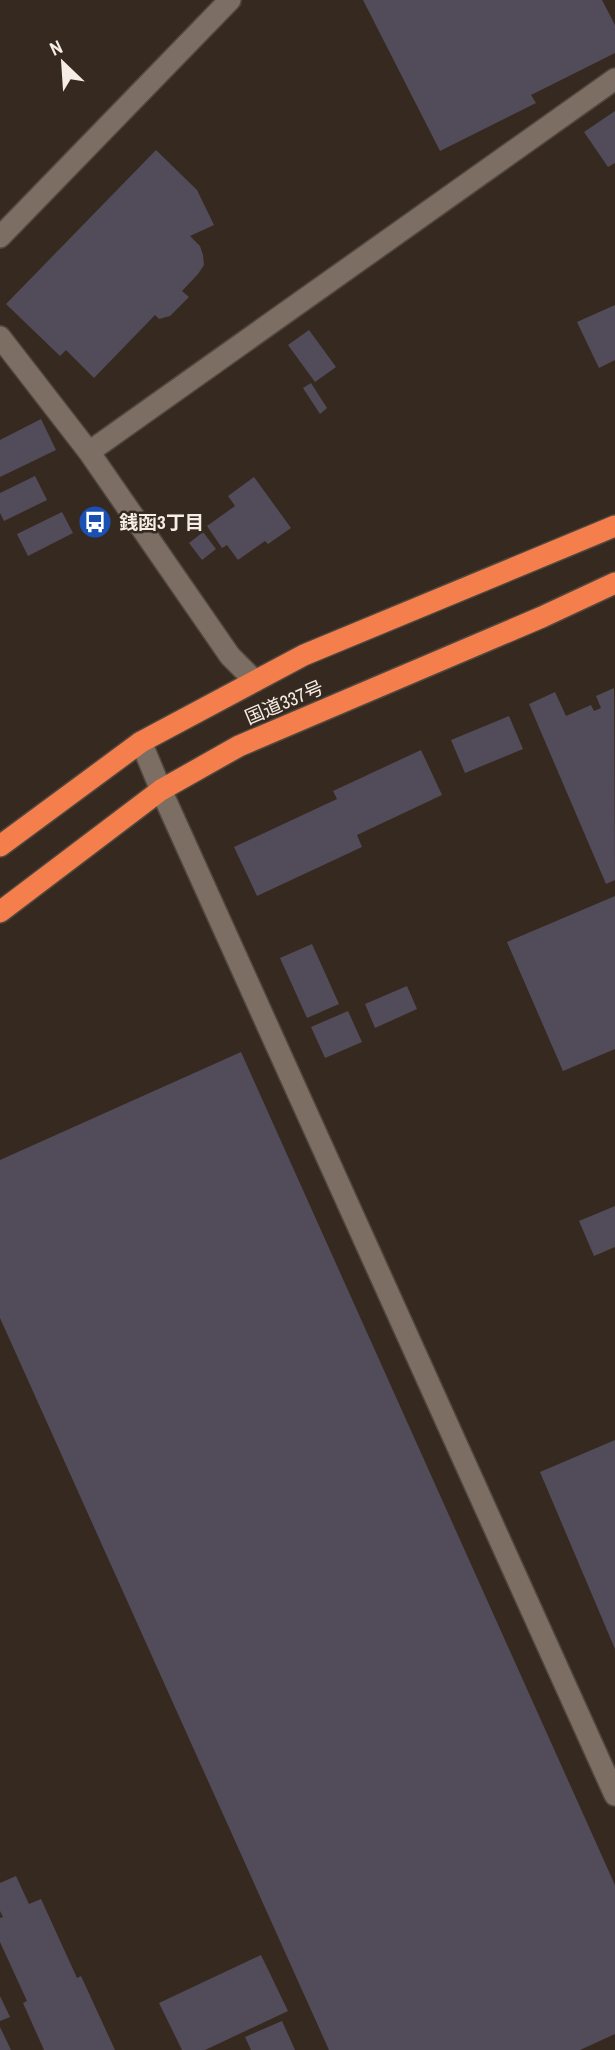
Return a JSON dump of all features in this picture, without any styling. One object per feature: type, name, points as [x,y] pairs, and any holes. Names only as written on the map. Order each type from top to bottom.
[{"type":"highway","name":"国道337号","points":[[0,846],[141,742],[304,655],[615,527]]},
{"type":"highway","name":"国道337号","points":[[0,912],[161,790],[239,746],[542,617],[615,583]]},
{"type":"street","points":[[0,237],[230,0]]},
{"type":"street","points":[[89,452],[615,79]]},
{"type":"street","points":[[0,337],[89,452],[230,656],[255,681]]},
{"type":"street","points":[[141,742],[614,1789]]},
{"type":"building","points":[[363,0],[602,0],[615,25],[615,53],[531,95],[536,103],[440,151]]},
{"type":"building","points":[[615,111],[615,163],[608,167],[584,132]]},
{"type":"building","points":[[156,150],[197,190],[214,225],[190,236],[200,246],[204,265],[182,291],[189,297],[170,316],[159,319],[155,315],[94,378],[66,350],[60,356],[6,304]]},
{"type":"building","points":[[615,305],[615,360],[599,368],[577,322]]},
{"type":"building","points":[[309,330],[336,367],[315,382],[288,345]]},
{"type":"building","points":[[311,383],[327,408],[320,414],[303,388]]},
{"type":"building","points":[[41,419],[56,450],[0,477],[0,440]]},
{"type":"building","points":[[35,476],[47,500],[4,521],[0,513],[0,493]]},
{"type":"building","points":[[254,477],[291,528],[268,544],[265,541],[238,560],[227,545],[222,548],[207,526],[235,506],[228,496]]},
{"type":"building","points":[[62,512],[73,533],[28,556],[17,534]]},
{"type":"building","points":[[203,532],[216,549],[202,560],[189,543]]},
{"type":"building","points":[[614,688],[615,880],[606,884],[529,704],[555,692],[566,716],[591,705],[594,711],[601,708],[596,696]]},
{"type":"building","points":[[509,716],[523,749],[465,773],[451,740]]},
{"type":"building","points":[[421,750],[442,795],[357,835],[362,847],[257,896],[234,847],[337,799],[333,791]]},
{"type":"building","points":[[615,896],[615,1049],[563,1071],[507,942]]},
{"type":"building","points":[[312,944],[339,1004],[307,1018],[280,958]]},
{"type":"building","points":[[407,986],[417,1009],[375,1028],[365,1004]]},
{"type":"building","points":[[348,1011],[362,1042],[325,1058],[311,1027]]},
{"type":"building","points":[[241,1052],[615,1885],[615,2034],[580,2050],[329,2050],[0,1318],[0,1160]]},
{"type":"building","points":[[615,1206],[615,1247],[594,1256],[579,1221]]},
{"type":"building","points":[[615,1440],[615,1649],[540,1472]]},
{"type":"building","points":[[16,1876],[29,1904],[41,1899],[77,1978],[81,1976],[115,2050],[44,2050],[23,2003],[27,2001],[0,1942],[0,1918],[3,1917],[0,1911],[0,1883]]},
{"type":"building","points":[[261,1955],[288,2011],[205,2050],[182,2050],[159,2003]]},
{"type":"building","points":[[0,1996],[10,2017],[0,2021]]},
{"type":"building","points":[[282,2021],[295,2050],[251,2050],[245,2037]]},
{"type":"building","points":[[0,2027],[11,2050],[0,2050]]},
{"type":"place","name":"銭函3丁目","points":[[95,522]]}]
